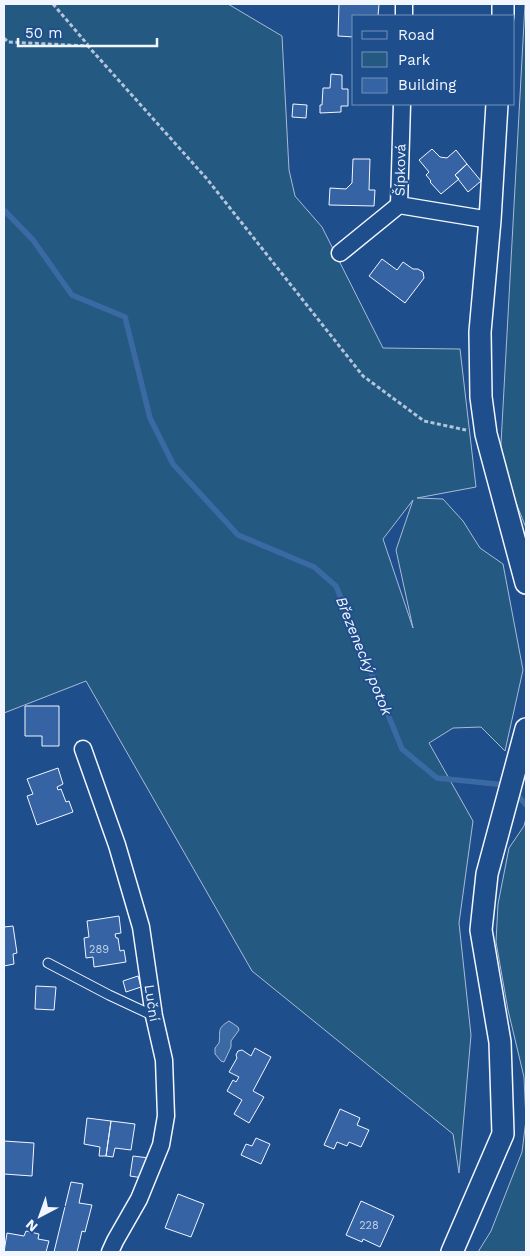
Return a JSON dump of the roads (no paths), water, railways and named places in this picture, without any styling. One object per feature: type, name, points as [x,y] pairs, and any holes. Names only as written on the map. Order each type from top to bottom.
[{"type":"street","name":"Šípková","points":[[402,105],[399,205],[490,220]]},
{"type":"street","points":[[497,105],[490,220],[480,332],[481,397],[486,434],[526,582]]},
{"type":"street","points":[[340,253],[399,205]]},
{"type":"street","points":[[452,1252],[503,1134],[500,1042],[480,930],[487,874],[526,729]]},
{"type":"street","name":"Luční","points":[[82,749],[117,845],[141,927],[154,1016],[164,1060],[166,1116],[162,1145],[139,1200],[110,1252]]},
{"type":"lane","points":[[48,963],[154,1016]]},
{"type":"waterway","name":"Březenecký potok","points":[[4,210],[33,240],[72,295],[125,317],[150,418],[173,464],[238,535],[314,567],[336,586],[402,749],[437,778],[506,785]]},
{"type":"waterway","name":"Březenecký potok","points":[[515,792],[526,805]]}]
